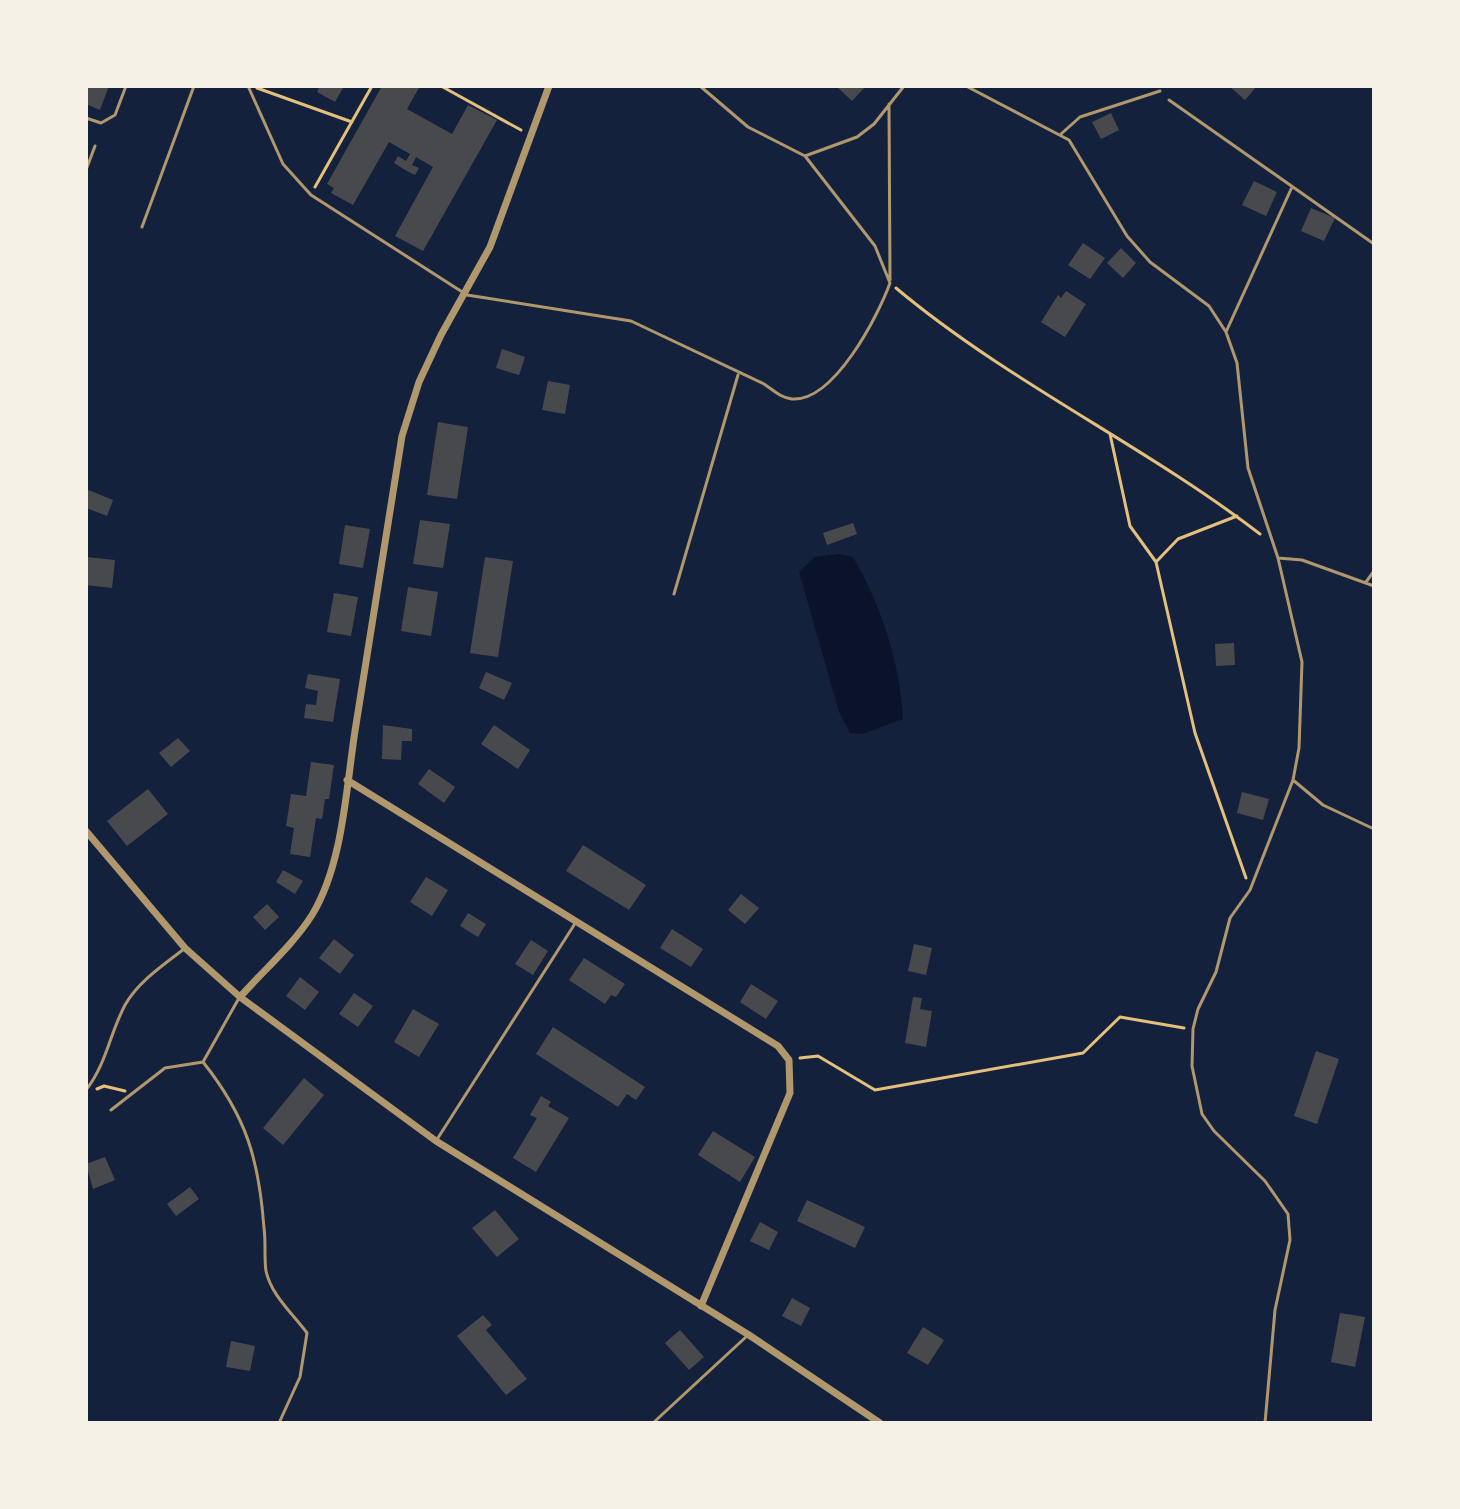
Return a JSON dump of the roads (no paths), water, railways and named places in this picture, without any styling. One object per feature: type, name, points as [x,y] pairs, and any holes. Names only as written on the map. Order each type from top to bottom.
[{"type":"street","points":[[240,997],[313,913],[334,857],[402,436],[424,371],[490,247],[549,86]]},
{"type":"street","points":[[347,780],[778,1046],[789,1060],[790,1093],[701,1306]]},
{"type":"street","points":[[86,831],[185,948],[240,997],[436,1141],[749,1335],[880,1423]]},
{"type":"lane","points":[[86,118],[101,123],[115,115],[126,86]]},
{"type":"lane","points":[[142,227],[194,86]]},
{"type":"lane","points":[[250,86],[283,164],[311,195],[467,295],[631,321],[764,384],[784,397],[796,399],[825,386],[880,311],[890,283],[889,104]]},
{"type":"lane","points":[[700,86],[748,127],[805,156],[875,246],[890,283]]},
{"type":"lane","points":[[805,156],[857,137],[874,124],[904,86]]},
{"type":"lane","points":[[966,86],[1073,143],[1127,236],[1150,262],[1209,306],[1226,332],[1237,363],[1248,468],[1278,558],[1302,662],[1299,748],[1293,780],[1250,890],[1230,918],[1216,972],[1198,1009],[1193,1029],[1192,1066],[1202,1114],[1214,1131],[1265,1181],[1288,1214],[1290,1240],[1275,1310],[1265,1423]]},
{"type":"lane","points":[[1061,134],[1080,117],[1160,91]]},
{"type":"lane","points":[[1169,100],[1374,244]]},
{"type":"lane","points":[[86,170],[95,146]]},
{"type":"lane","points":[[1226,332],[1292,187]]},
{"type":"lane","points":[[674,594],[739,374]]},
{"type":"lane","points":[[1278,558],[1302,560],[1374,586]]},
{"type":"lane","points":[[1366,582],[1374,571]]},
{"type":"lane","points":[[1293,780],[1323,805],[1374,829]]},
{"type":"lane","points":[[436,1141],[577,920]]},
{"type":"lane","points":[[86,1091],[99,1073],[126,1004],[146,980],[185,948]]},
{"type":"lane","points":[[203,1062],[240,997]]},
{"type":"lane","points":[[111,1110],[165,1068],[203,1062]]},
{"type":"lane","points":[[203,1062],[236,1107],[250,1145],[261,1194],[266,1273],[285,1308],[307,1333],[300,1377],[279,1423]]},
{"type":"lane","points":[[653,1423],[749,1335]]},
{"type":"water","points":[[839,554],[853,557],[872,595],[893,656],[901,698],[903,719],[862,734],[850,733],[839,712],[799,572],[815,557]]}]
